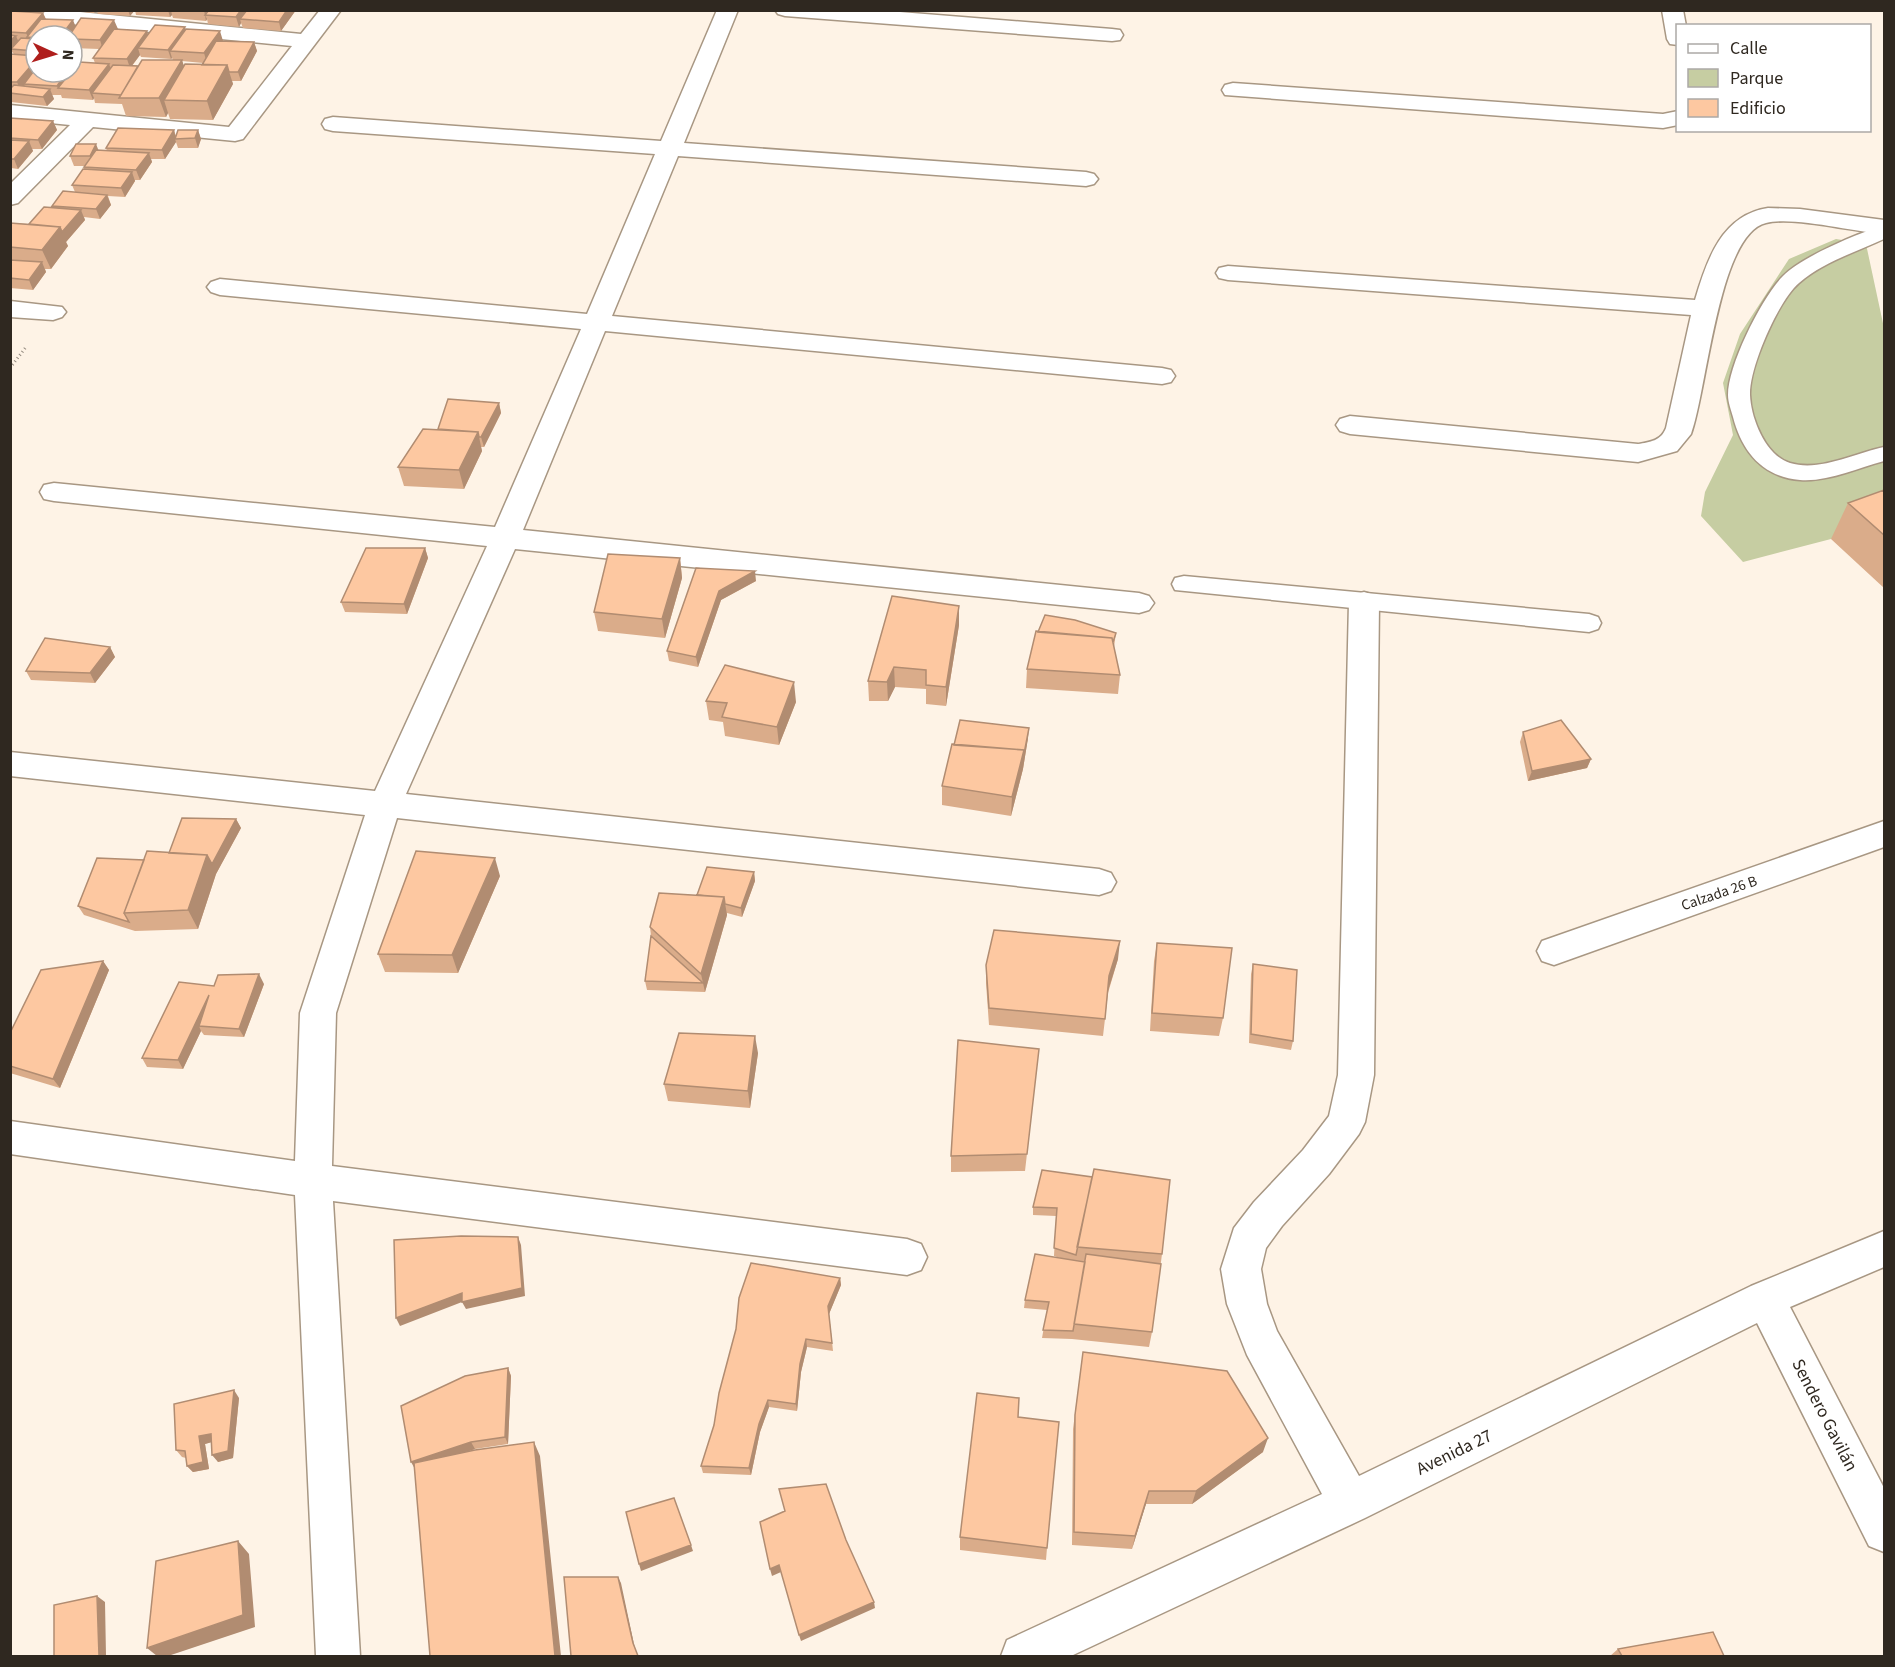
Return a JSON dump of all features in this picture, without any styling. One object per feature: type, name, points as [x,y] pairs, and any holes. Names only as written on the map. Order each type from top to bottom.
[{"type":"street","points":[[10,112],[235,134],[331,10]]},
{"type":"street","points":[[338,1656],[313,1181],[318,1013],[385,805],[506,536],[728,10]]},
{"type":"street","points":[[785,10],[1112,35]]},
{"type":"street","points":[[1672,10],[1676,33]]},
{"type":"street","points":[[10,12],[308,41]]},
{"type":"street","points":[[1233,90],[1663,121],[1676,118]]},
{"type":"street","points":[[10,198],[87,120]]},
{"type":"street","points":[[333,124],[1086,179]]},
{"type":"street","points":[[1350,425],[1638,453],[1662,449],[1675,438],[1678,429],[1705,308],[1725,250],[1744,224],[1758,217],[1783,216],[1884,227]]},
{"type":"street","points":[[1228,273],[1705,308]]},
{"type":"street","points":[[220,287],[1162,376]]},
{"type":"street","points":[[10,309],[53,312]]},
{"type":"street","points":[[54,492],[506,536],[1139,603]]},
{"type":"street","points":[[1350,1503],[1261,1341],[1247,1304],[1241,1269],[1248,1241],[1268,1214],[1316,1162],[1346,1122],[1356,1075],[1364,602]]},
{"type":"street","points":[[10,764],[1099,882]]},
{"type":"street","name":"Calzada 26 B","points":[[1554,951],[1884,834]]},
{"type":"street","points":[[10,1137],[313,1181],[907,1257]]},
{"type":"street","name":"Avenida 27","points":[[1023,1656],[1350,1503],[1765,1299],[1884,1249]]},
{"type":"street","name":"Sendero Gavilán","points":[[1765,1299],[1884,1531]]},
{"type":"lane","points":[[1884,232],[1825,258],[1790,280],[1766,317],[1754,344],[1739,395],[1753,446],[1765,459],[1786,470],[1820,473],[1884,454]]},
{"type":"lane","points":[[1184,584],[1589,623]]},
{"type":"green space","points":[[1836,239],[1866,244],[1884,328],[1884,519],[1831,539],[1743,562],[1701,516],[1705,492],[1733,435],[1723,383],[1740,334],[1789,259]]},
{"type":"building","points":[[209,10],[241,10],[236,17],[205,15]]},
{"type":"building","points":[[247,10],[287,10],[279,22],[240,19]]},
{"type":"building","points":[[11,11],[43,13],[34,24],[24,24],[24,33],[10,32]]},
{"type":"building","points":[[81,18],[114,20],[100,40],[84,39],[84,24],[77,24]]},
{"type":"building","points":[[41,19],[73,20],[70,24],[37,24]]},
{"type":"building","points":[[155,25],[185,27],[168,50],[138,48]]},
{"type":"building","points":[[114,29],[147,31],[127,59],[93,58]]},
{"type":"building","points":[[186,29],[220,31],[204,53],[170,51]]},
{"type":"building","points":[[21,38],[24,38],[24,50],[11,49]]},
{"type":"building","points":[[216,41],[254,42],[238,72],[229,72],[227,65],[202,65]]},
{"type":"building","points":[[10,54],[24,55],[24,74],[17,82],[10,82]]},
{"type":"building","points":[[142,60],[182,60],[159,98],[119,98]]},
{"type":"building","points":[[84,62],[109,64],[89,90],[58,88],[61,84],[84,84]]},
{"type":"building","points":[[185,64],[227,65],[207,101],[164,100]]},
{"type":"building","points":[[113,65],[138,66],[121,95],[92,93]]},
{"type":"building","points":[[24,84],[58,84],[57,86]]},
{"type":"building","points":[[14,85],[50,89],[43,97],[10,93]]},
{"type":"building","points":[[10,118],[53,121],[38,140],[10,138]]},
{"type":"building","points":[[118,128],[174,130],[162,150],[106,148]]},
{"type":"building","points":[[178,130],[198,130],[195,138],[175,139]]},
{"type":"building","points":[[10,140],[29,141],[14,159],[10,159]]},
{"type":"building","points":[[76,144],[96,144],[90,156],[70,156]]},
{"type":"building","points":[[96,150],[149,153],[136,170],[84,167]]},
{"type":"building","points":[[83,169],[132,172],[121,188],[72,185]]},
{"type":"building","points":[[63,191],[107,195],[96,209],[52,206]]},
{"type":"building","points":[[44,207],[81,210],[62,232],[60,227],[29,224]]},
{"type":"building","points":[[10,223],[60,227],[42,250],[10,247]]},
{"type":"building","points":[[10,260],[42,262],[29,280],[10,278]]},
{"type":"building","points":[[448,399],[499,403],[479,437],[478,432],[438,429]]},
{"type":"building","points":[[423,429],[478,432],[459,470],[398,467]]},
{"type":"building","points":[[1884,490],[1884,535],[1848,503]]},
{"type":"building","points":[[366,548],[425,548],[404,604],[341,602]]},
{"type":"building","points":[[608,554],[680,558],[662,619],[594,612]]},
{"type":"building","points":[[696,568],[755,571],[719,591],[696,657],[667,651]]},
{"type":"building","points":[[892,596],[959,606],[946,687],[926,685],[926,670],[894,667],[887,682],[868,681]]},
{"type":"building","points":[[1045,615],[1075,620],[1116,633],[1113,642],[1112,638],[1038,632]]},
{"type":"building","points":[[1036,631],[1112,638],[1120,675],[1027,669]]},
{"type":"building","points":[[45,638],[110,647],[90,673],[26,671]]},
{"type":"building","points":[[725,665],[794,682],[777,727],[722,717],[727,703],[706,701]]},
{"type":"building","points":[[960,720],[1029,728],[1023,759],[1024,750],[954,745]]},
{"type":"building","points":[[1561,720],[1591,759],[1532,771],[1523,732]]},
{"type":"building","points":[[952,744],[1024,750],[1012,797],[942,786]]},
{"type":"building","points":[[182,818],[236,819],[212,864],[207,855],[169,853]]},
{"type":"building","points":[[147,851],[207,855],[188,910],[124,913]]},
{"type":"building","points":[[416,851],[495,858],[452,955],[378,954]]},
{"type":"building","points":[[97,858],[144,860],[124,913],[129,922],[78,906]]},
{"type":"building","points":[[707,867],[754,872],[741,908],[725,904],[724,897],[697,895]]},
{"type":"building","points":[[659,893],[724,897],[701,974],[650,927]]},
{"type":"building","points":[[994,930],[1120,941],[1109,976],[1105,1019],[989,1008],[986,965]]},
{"type":"building","points":[[651,936],[703,983],[645,981]]},
{"type":"building","points":[[1157,943],[1232,948],[1223,1018],[1152,1013]]},
{"type":"building","points":[[103,961],[53,1079],[10,1066],[10,1033],[41,970]]},
{"type":"building","points":[[1253,964],[1297,970],[1293,1041],[1251,1034]]},
{"type":"building","points":[[259,974],[239,1029],[199,1026],[209,995],[178,1060],[142,1058],[179,982],[214,986],[218,975]]},
{"type":"building","points":[[679,1033],[755,1036],[748,1091],[664,1084]]},
{"type":"building","points":[[958,1040],[1039,1049],[1027,1154],[951,1156]]},
{"type":"building","points":[[1094,1169],[1170,1180],[1162,1254],[1077,1247]]},
{"type":"building","points":[[1042,1170],[1092,1177],[1076,1255],[1054,1248],[1057,1208],[1033,1207]]},
{"type":"building","points":[[461,1236],[518,1237],[522,1288],[462,1302],[462,1293],[396,1318],[394,1240]]},
{"type":"building","points":[[1035,1254],[1085,1262],[1073,1331],[1043,1330],[1049,1302],[1025,1300]]},
{"type":"building","points":[[1086,1254],[1161,1264],[1152,1332],[1074,1324]]},
{"type":"building","points":[[751,1263],[840,1278],[828,1306],[832,1343],[806,1339],[800,1364],[796,1404],[768,1400],[759,1424],[749,1468],[701,1466],[714,1425],[719,1393],[736,1329],[739,1298]]},
{"type":"building","points":[[1083,1352],[1227,1371],[1268,1438],[1196,1491],[1149,1491],[1135,1536],[1074,1532],[1075,1415]]},
{"type":"building","points":[[508,1368],[505,1437],[471,1442],[411,1462],[401,1406],[465,1376]]},
{"type":"building","points":[[234,1390],[228,1451],[212,1455],[211,1434],[199,1436],[203,1462],[187,1466],[185,1451],[176,1450],[174,1404]]},
{"type":"building","points":[[977,1393],[1019,1398],[1018,1417],[1059,1422],[1047,1548],[960,1537]]},
{"type":"building","points":[[534,1442],[555,1656],[430,1656],[414,1463],[475,1450]]},
{"type":"building","points":[[826,1484],[846,1540],[874,1602],[799,1635],[779,1565],[770,1569],[760,1522],[785,1511],[779,1489]]},
{"type":"building","points":[[674,1498],[691,1545],[639,1564],[626,1512]]},
{"type":"building","points":[[238,1541],[243,1615],[147,1648],[156,1561]]},
{"type":"building","points":[[564,1577],[618,1577],[638,1656],[571,1656]]},
{"type":"building","points":[[97,1596],[99,1656],[54,1656],[54,1605]]},
{"type":"building","points":[[1713,1632],[1724,1656],[1622,1656],[1618,1649]]}]
